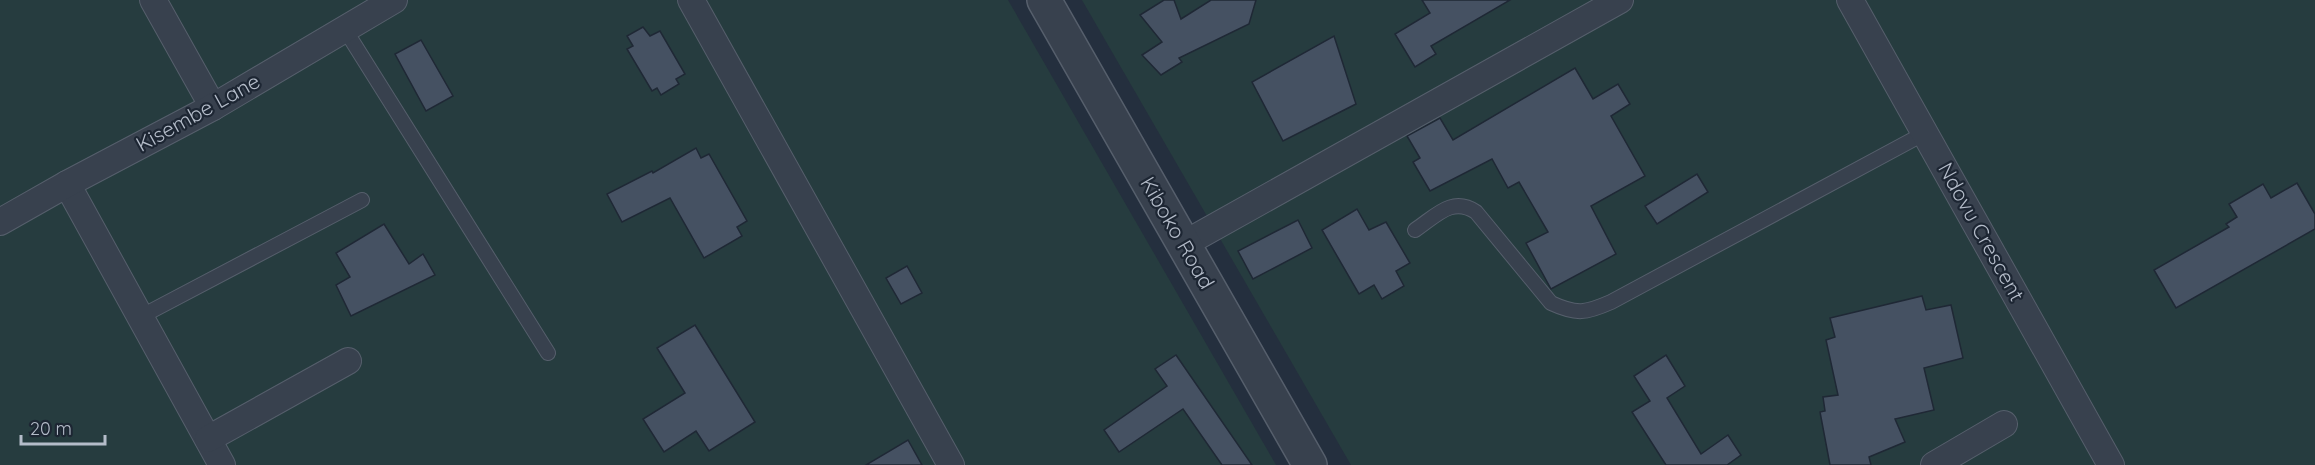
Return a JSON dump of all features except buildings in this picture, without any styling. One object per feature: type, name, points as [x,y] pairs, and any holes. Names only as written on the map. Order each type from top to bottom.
[{"type":"street","points":[[153,0],[213,107]]},
{"type":"street","name":"Kisembe Lane","points":[[0,222],[213,107],[394,0]]},
{"type":"street","points":[[691,0],[951,465]]},
{"type":"street","name":"Kiboko Road","points":[[1044,0],[1310,465]]},
{"type":"street","points":[[1184,244],[1620,0]]},
{"type":"street","name":"Ndovu Crescent","points":[[1850,0],[2111,465]]},
{"type":"street","points":[[67,184],[222,465]]},
{"type":"street","points":[[208,439],[348,361]]},
{"type":"street","points":[[1934,465],[2004,424]]},
{"type":"lane","points":[[344,28],[548,353]]},
{"type":"lane","points":[[1414,230],[1454,205],[1465,205],[1476,212],[1551,303],[1568,311],[1588,312],[1622,296],[1925,133]]},
{"type":"lane","points":[[140,317],[362,200]]},
{"type":"green space","points":[[0,0],[1008,0],[1276,465],[0,465]]},
{"type":"green space","points":[[1082,0],[2315,0],[2315,465],[1351,465]]}]
